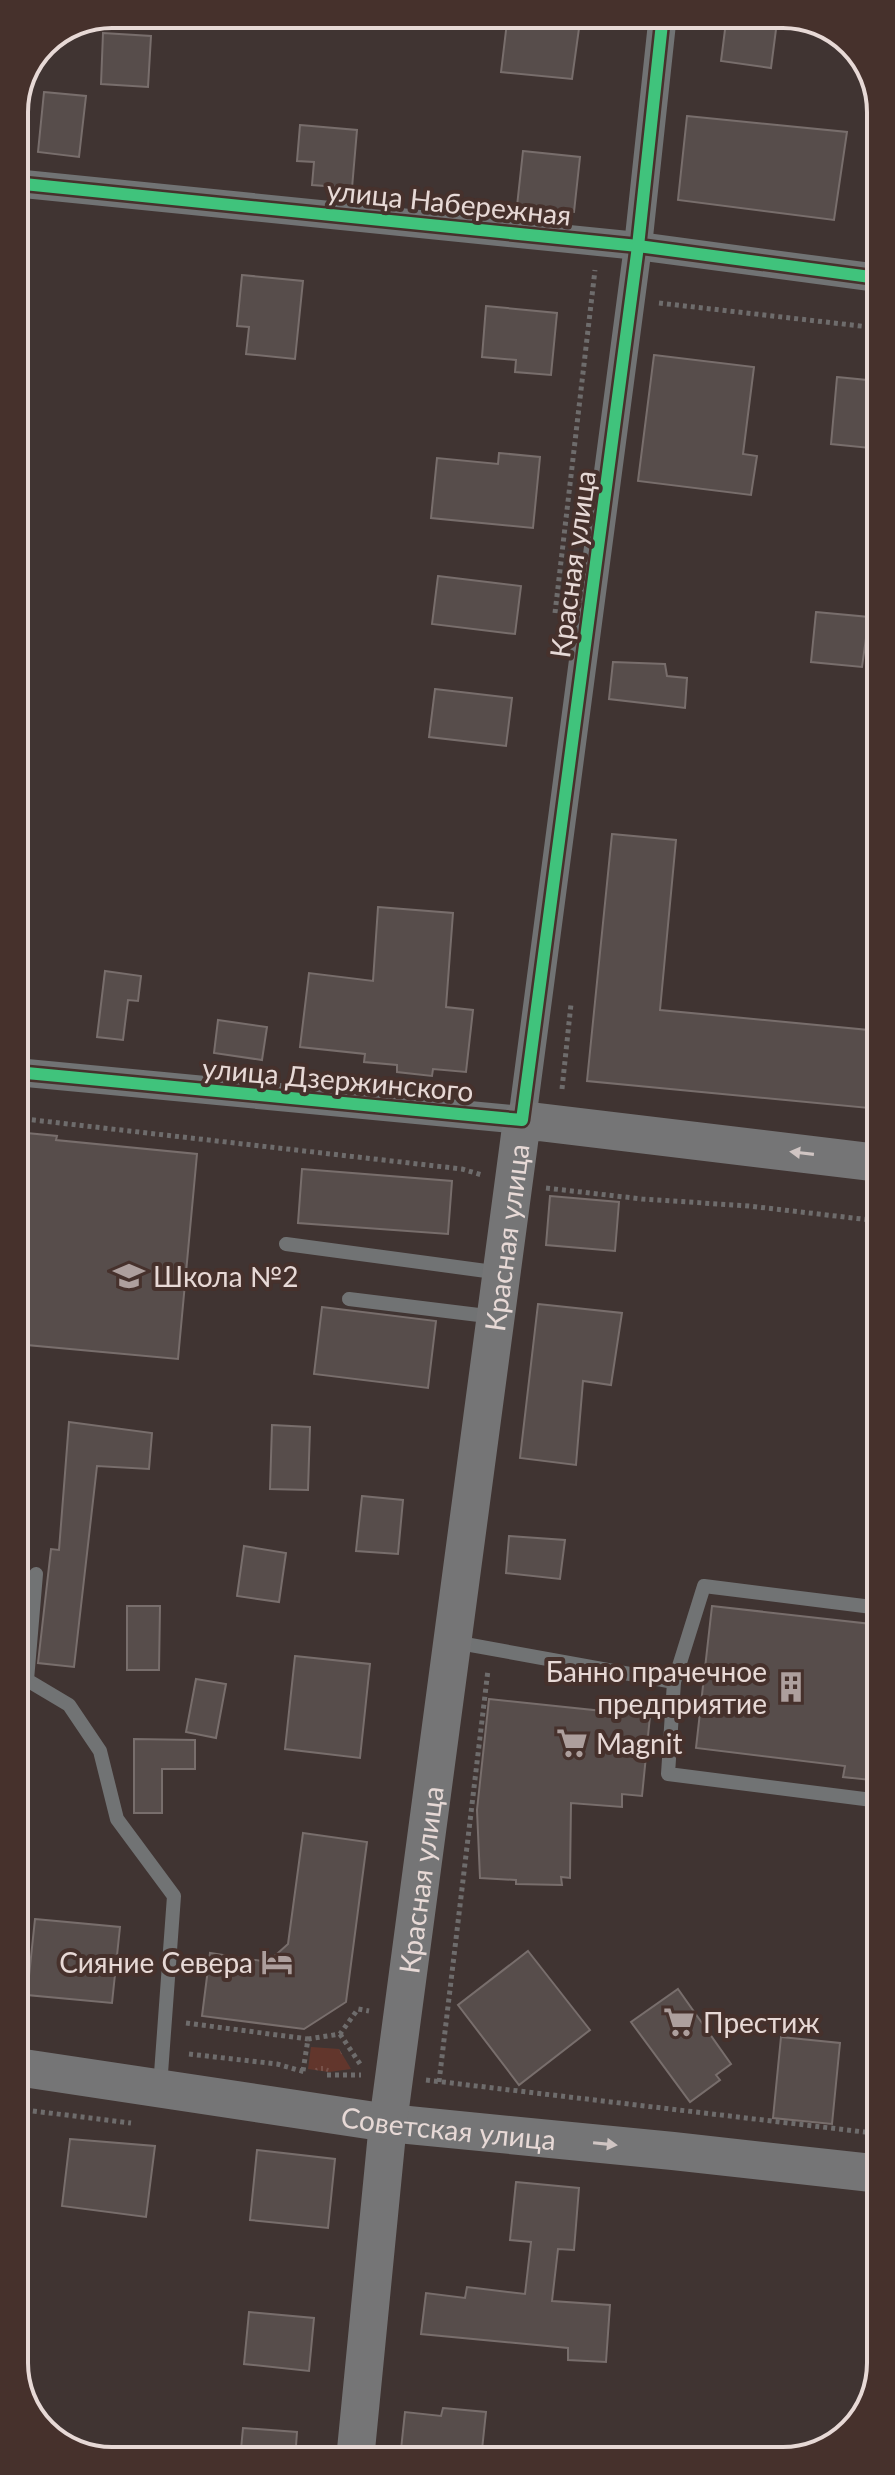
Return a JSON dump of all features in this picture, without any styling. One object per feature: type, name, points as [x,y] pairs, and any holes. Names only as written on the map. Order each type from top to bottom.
[{"type":"main road","name":"улица Дзержинского","points":[[522,1120],[867,1162]]},
{"type":"main road","name":"Красная улица","points":[[356,2447],[388,2123],[522,1120]]},
{"type":"main road","name":"Советская улица","points":[[28,2067],[161,2070],[388,2123],[867,2172]]},
{"type":"street","name":"Красная улица","points":[[522,1120],[638,246],[661,28]]},
{"type":"street","name":"улица Набережная","points":[[28,184],[638,246],[867,277]]},
{"type":"street","name":"улица Дзержинского","points":[[28,1073],[522,1120]]},
{"type":"lane","points":[[286,1244],[502,1273]]},
{"type":"lane","points":[[349,1299],[496,1317]]},
{"type":"lane","points":[[28,1668],[36,1574]]},
{"type":"lane","points":[[867,1606],[704,1586],[674,1682],[668,1774],[867,1799]]},
{"type":"lane","points":[[453,1642],[674,1682]]},
{"type":"lane","points":[[28,1681],[69,1705],[100,1751],[117,1819],[174,1896],[161,2070]]},
{"type":"path","points":[[28,1119],[462,1169],[514,1183],[642,1199],[749,1206],[867,1220]]},
{"type":"path","points":[[165,2020],[308,2039],[340,2034],[358,2009],[381,2013]]},
{"type":"path","points":[[319,2076],[368,2075],[340,2034]]},
{"type":"path","points":[[303,2071],[308,2039]]},
{"type":"path","points":[[161,2070],[277,2064],[311,2074]]},
{"type":"path","points":[[395,2075],[867,2132]]},
{"type":"green space","points":[[311,2047],[339,2049],[351,2069],[329,2072],[308,2069]]},
{"type":"building","points":[[506,28],[579,28],[572,79],[501,72]]},
{"type":"building","points":[[725,28],[776,28],[771,68],[721,61]]},
{"type":"building","points":[[103,33],[151,36],[148,87],[101,84]]},
{"type":"building","points":[[44,92],[86,96],[79,157],[38,152]]},
{"type":"building","points":[[687,116],[847,132],[834,220],[678,200]]},
{"type":"building","points":[[300,125],[357,130],[352,188],[312,185],[314,162],[297,161]]},
{"type":"building","points":[[523,151],[580,157],[574,212],[517,206]]},
{"type":"building","points":[[242,275],[303,281],[295,359],[246,354],[249,327],[237,326]]},
{"type":"building","points":[[486,306],[557,313],[551,375],[515,372],[516,360],[482,357]]},
{"type":"building","points":[[654,355],[754,367],[743,454],[757,456],[751,495],[638,481]]},
{"type":"building","points":[[837,377],[867,380],[867,448],[831,444]]},
{"type":"building","points":[[499,453],[540,457],[533,528],[431,518],[437,458],[498,464]]},
{"type":"building","points":[[438,576],[521,586],[515,634],[432,624]]},
{"type":"building","points":[[816,612],[867,617],[862,667],[811,662]]},
{"type":"building","points":[[613,662],[665,664],[667,676],[687,678],[685,708],[609,699]]},
{"type":"building","points":[[435,689],[512,698],[506,746],[429,737]]},
{"type":"building","points":[[612,834],[676,840],[660,1010],[867,1030],[867,1108],[587,1081]]},
{"type":"building","points":[[378,907],[453,913],[446,1007],[473,1010],[466,1072],[433,1069],[432,1076],[397,1072],[397,1065],[364,1062],[365,1054],[300,1047],[309,973],[373,981]]},
{"type":"building","points":[[105,971],[141,976],[138,1001],[128,1000],[123,1040],[97,1037]]},
{"type":"building","points":[[218,1020],[267,1027],[262,1060],[214,1053]]},
{"type":"building","points":[[28,1133],[57,1136],[56,1140],[197,1154],[178,1359],[28,1345]]},
{"type":"building","points":[[302,1169],[452,1181],[448,1234],[298,1223]]},
{"type":"building","points":[[550,1196],[619,1202],[615,1251],[546,1245]]},
{"type":"building","points":[[538,1304],[622,1313],[611,1385],[583,1381],[576,1465],[520,1458]]},
{"type":"building","points":[[322,1307],[436,1321],[428,1388],[314,1374]]},
{"type":"building","points":[[69,1422],[152,1433],[149,1469],[97,1466],[74,1667],[38,1663],[51,1549],[59,1550]]},
{"type":"building","points":[[272,1425],[310,1427],[308,1490],[270,1489]]},
{"type":"building","points":[[362,1496],[403,1500],[398,1554],[356,1551]]},
{"type":"building","points":[[509,1536],[565,1540],[560,1579],[506,1573]]},
{"type":"building","points":[[244,1546],[286,1553],[279,1602],[237,1596]]},
{"type":"building","points":[[127,1606],[160,1606],[159,1670],[127,1670]]},
{"type":"building","name":"Банно прачечное предприятие","points":[[712,1606],[867,1624],[867,1780],[843,1777],[845,1766],[696,1748]]},
{"type":"building","points":[[295,1656],[370,1664],[360,1758],[285,1749]]},
{"type":"building","points":[[196,1679],[226,1684],[216,1738],[186,1732]]},
{"type":"building","points":[[489,1699],[650,1716],[642,1796],[622,1794],[622,1807],[571,1803],[570,1878],[561,1877],[562,1885],[516,1884],[516,1880],[480,1878],[477,1810]]},
{"type":"building","points":[[134,1739],[195,1740],[195,1769],[162,1769],[162,1813],[134,1813]]},
{"type":"building","name":"Сияние Севера","points":[[303,1833],[367,1842],[346,2002],[304,2029],[202,2016],[210,1953],[268,1962],[288,1944]]},
{"type":"building","points":[[35,1919],[120,1927],[112,2003],[28,1995]]},
{"type":"building","points":[[528,1951],[590,2030],[519,2085],[458,2005]]},
{"type":"building","points":[[678,1989],[731,2064],[716,2075],[720,2080],[690,2102],[631,2022]]},
{"type":"building","points":[[781,2037],[840,2043],[832,2124],[773,2118]]},
{"type":"building","points":[[70,2139],[155,2146],[146,2217],[62,2206]]},
{"type":"building","points":[[257,2150],[335,2159],[328,2228],[250,2220]]},
{"type":"building","points":[[516,2182],[579,2188],[574,2250],[558,2249],[552,2301],[610,2305],[606,2362],[568,2360],[568,2348],[421,2334],[426,2293],[465,2298],[467,2287],[525,2294],[531,2242],[510,2240]]},
{"type":"building","points":[[249,2312],[314,2318],[309,2371],[244,2364]]},
{"type":"building","points":[[443,2408],[486,2412],[482,2447],[401,2447],[405,2412],[441,2416]]},
{"type":"building","points":[[243,2428],[297,2432],[296,2447],[241,2447]]},
{"type":"cycle path","points":[[28,1073],[522,1120],[638,246],[661,28]]},
{"type":"cycle path","points":[[28,184],[638,246],[867,277]]},
{"type":"place","name":"Школа №2","points":[[129,1276]]},
{"type":"place","name":"Банно прачечное предприятие","points":[[791,1687]]},
{"type":"place","name":"Magnit","points":[[572,1743]]},
{"type":"place","name":"Сияние Севера","points":[[277,1962]]},
{"type":"place","name":"Престиж","points":[[679,2022]]}]
